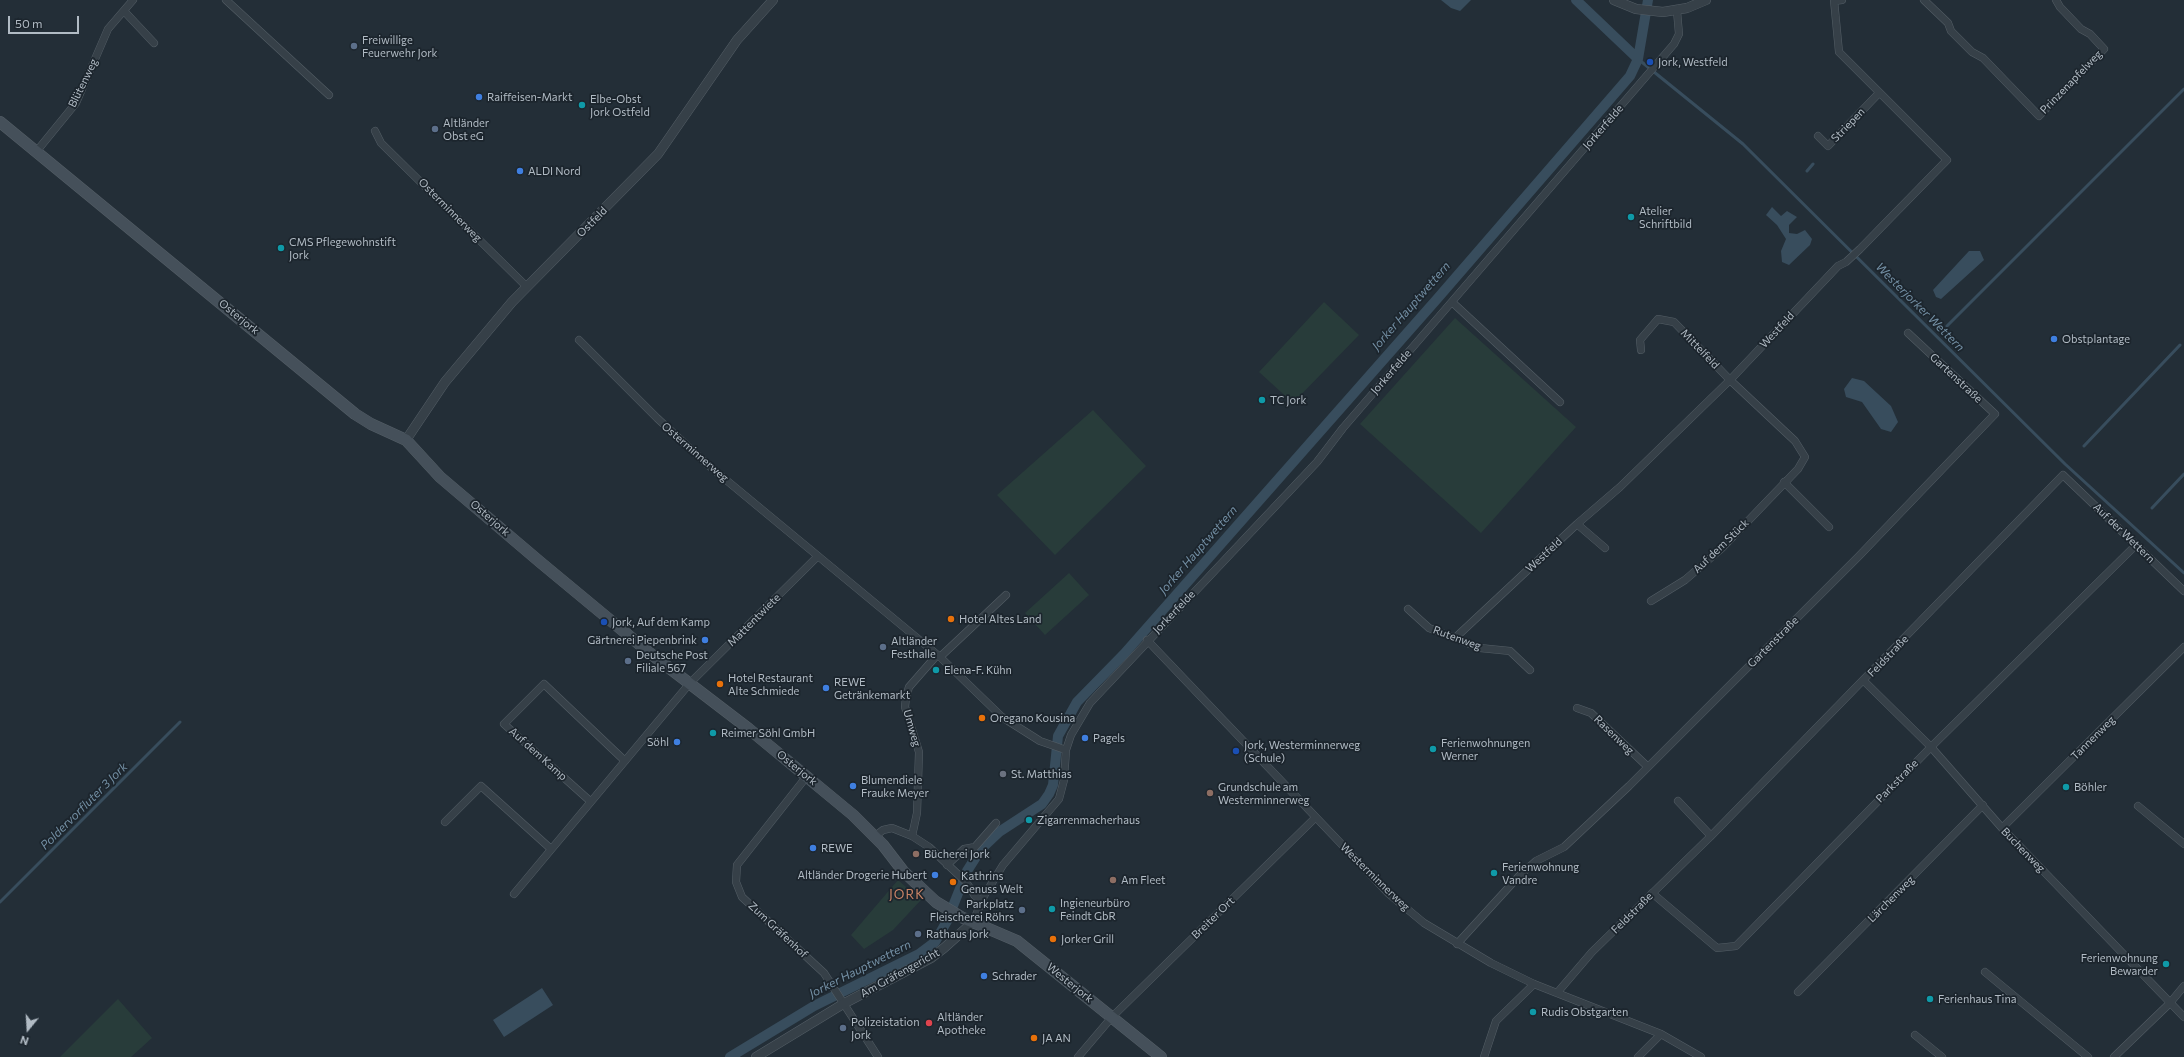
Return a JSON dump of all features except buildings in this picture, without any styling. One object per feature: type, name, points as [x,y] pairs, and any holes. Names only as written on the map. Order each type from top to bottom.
[{"type":"main road","name":"Osterjork","points":[[0,122],[278,349],[355,414],[371,424],[406,440],[440,477],[651,654],[807,776],[853,815],[903,871],[928,896],[950,911],[973,922]]},
{"type":"main road","name":"Westerjork","points":[[973,922],[1017,941],[1161,1057]]},
{"type":"street","name":"Blütenweg","points":[[36,152],[76,103],[108,29],[133,0]]},
{"type":"street","points":[[226,0],[329,95]]},
{"type":"street","name":"Ostfeld","points":[[406,440],[455,369],[527,287],[658,154],[737,40],[773,0]]},
{"type":"street","points":[[1614,0],[1636,9],[1656,12],[1677,11],[1706,0]]},
{"type":"street","points":[[1834,1],[1842,0]]},
{"type":"street","name":"Prinzenapfelweg","points":[[1924,0],[1948,24],[1951,31],[1972,52],[1984,58],[2039,116],[2104,49],[2090,34],[2081,29],[2060,7],[2056,0]]},
{"type":"street","name":"Westfeld","points":[[1455,638],[1577,524],[1620,487],[1730,380],[1838,266],[1850,259],[1947,160],[1839,52],[1834,1]]},
{"type":"street","points":[[124,11],[154,43]]},
{"type":"street","name":"Jorkerfelde","points":[[1064,750],[1078,721],[1090,703],[1147,640],[1317,462],[1343,428],[1674,44],[1679,34],[1677,11]]},
{"type":"street","name":"Striepen","points":[[1818,136],[1828,146],[1879,93]]},
{"type":"street","name":"Osterminnerweg","points":[[375,131],[381,143],[527,287]]},
{"type":"street","points":[[1452,302],[1560,402]]},
{"type":"street","name":"Mittelfeld","points":[[1641,350],[1640,340],[1658,319],[1674,322],[1730,380]]},
{"type":"street","name":"Gartenstraße","points":[[1458,944],[1519,876],[1536,861],[1564,847],[1648,767],[1859,556],[1995,414],[1908,333]]},
{"type":"street","name":"Osterminnerweg","points":[[579,340],[657,418],[708,465],[939,656],[1002,717],[1018,728],[1052,746],[1064,750]]},
{"type":"street","name":"Auf dem Stück","points":[[1651,601],[1685,580],[1722,548],[1798,469],[1805,457],[1795,441],[1730,380]]},
{"type":"street","name":"Auf der Wettern","points":[[2063,475],[2184,591]]},
{"type":"street","name":"Feldstraße","points":[[1557,992],[1592,952],[1711,836],[2063,475]]},
{"type":"street","points":[[1784,482],[1829,527]]},
{"type":"street","points":[[1577,524],[1605,548]]},
{"type":"street","name":"Parkstraße","points":[[1652,893],[1717,948],[1736,946],[1931,747],[2136,545]]},
{"type":"street","name":"Mattentwiete","points":[[690,683],[818,556]]},
{"type":"street","name":"Umweg","points":[[912,836],[917,813],[918,752],[905,707],[909,687],[939,656],[1006,595]]},
{"type":"street","name":"Rutenweg","points":[[1408,609],[1429,628],[1480,648],[1510,651],[1530,670]]},
{"type":"street","name":"Westerminnerweg","points":[[1147,640],[1389,894],[1424,923],[1458,944],[1534,984],[1661,1034],[1701,1057]]},
{"type":"street","name":"Tannenweg","points":[[2002,828],[2184,647]]},
{"type":"street","name":"Buchenweg","points":[[1864,680],[1931,747],[2002,828],[2184,1017]]},
{"type":"street","points":[[514,894],[590,801],[690,683]]},
{"type":"street","name":"Auf dem Kamp","points":[[590,801],[504,724],[544,684],[625,761]]},
{"type":"street","name":"Rasenweg","points":[[1577,708],[1591,713],[1648,767]]},
{"type":"street","points":[[973,922],[982,902],[1003,865],[1059,799],[1064,780],[1064,750]]},
{"type":"street","name":"Zum Gräfenhof","points":[[807,776],[737,865],[736,882],[742,897],[819,968],[878,1057]]},
{"type":"street","points":[[445,822],[481,786],[551,849]]},
{"type":"street","points":[[1678,801],[1711,836]]},
{"type":"street","name":"Lärchenweg","points":[[1798,992],[1983,805]]},
{"type":"street","points":[[2138,806],[2184,844]]},
{"type":"street","name":"Breiter Ort","points":[[1078,1057],[1112,1017],[1315,818]]},
{"type":"street","points":[[947,865],[964,849],[975,847],[996,823]]},
{"type":"street","points":[[874,837],[883,830],[892,828],[912,836],[929,847],[963,880],[974,896],[982,902]]},
{"type":"street","name":"Am Gräfengericht","points":[[756,1057],[840,1001],[930,958],[944,948],[973,922]]},
{"type":"street","points":[[1985,972],[2088,1057]]},
{"type":"street","points":[[1484,1057],[1496,1021],[1534,984]]},
{"type":"street","points":[[2114,1057],[2170,1003],[2184,986]]},
{"type":"street","points":[[1638,1057],[1661,1034]]},
{"type":"street","points":[[1915,1035],[1942,1057]]},
{"type":"green space","points":[[1324,302],[1359,335],[1293,403],[1259,372]]},
{"type":"green space","points":[[1455,318],[1576,427],[1481,533],[1360,424]]},
{"type":"green space","points":[[1093,410],[1146,466],[1055,555],[997,495]]},
{"type":"green space","points":[[1069,573],[1089,595],[1045,635],[1025,613]]},
{"type":"green space","points":[[898,880],[921,900],[893,930],[864,949],[851,935]]},
{"type":"green space","points":[[118,999],[152,1038],[131,1057],[60,1057]]},
{"type":"water","points":[[1441,0],[1471,0],[1460,11],[1451,8]]},
{"type":"water","points":[[1772,207],[1781,216],[1787,211],[1797,217],[1789,225],[1789,233],[1797,234],[1805,230],[1812,239],[1810,245],[1789,265],[1782,262],[1781,251],[1786,239],[1777,225],[1766,215]]},
{"type":"water","points":[[1969,251],[1980,251],[1984,260],[1941,299],[1936,297],[1933,290]]},
{"type":"water","points":[[1852,378],[1864,381],[1891,406],[1898,422],[1891,432],[1881,429],[1862,402],[1846,397],[1844,389]]},
{"type":"water","points":[[542,988],[553,1005],[504,1037],[493,1020]]},
{"type":"waterway","points":[[1576,0],[1638,59]]},
{"type":"waterway","name":"Jorker Hauptwettern","points":[[730,1057],[814,1006],[919,954],[935,942],[947,921],[967,871],[981,849],[999,832],[1042,804],[1049,794],[1053,785],[1058,736],[1077,702],[1124,654],[1437,299],[1630,76],[1638,59],[1648,0]]},
{"type":"waterway","name":"Westerjorker Wettern","points":[[1638,59],[1743,144],[2065,464],[2184,573]]},
{"type":"waterway","points":[[1947,326],[2184,89]]},
{"type":"waterway","points":[[1807,171],[1813,164]]},
{"type":"waterway","points":[[2084,446],[2180,345]]},
{"type":"waterway","points":[[2152,508],[2184,474]]},
{"type":"waterway","name":"Poldervorfluter 3 Jork","points":[[0,902],[180,722]]},
{"type":"place","name":"Freiwillige Feuerwehr Jork","points":[[354,46]]},
{"type":"place","name":"Jork, Westfeld","points":[[1650,62]]},
{"type":"place","name":"Raiffeisen-Markt","points":[[479,97]]},
{"type":"place","name":"Elbe-Obst Jork Ostfeld","points":[[582,105]]},
{"type":"place","name":"Altländer Obst eG","points":[[435,129]]},
{"type":"place","name":"ALDI Nord","points":[[520,171]]},
{"type":"place","name":"Atelier Schriftbild","points":[[1631,217]]},
{"type":"place","name":"CMS Pflegewohnstift Jork","points":[[281,248]]},
{"type":"place","name":"Obstplantage","points":[[2054,339]]},
{"type":"place","name":"TC Jork","points":[[1262,400]]},
{"type":"place","name":"Hotel Altes Land","points":[[951,619]]},
{"type":"place","name":"Jork, Auf dem Kamp","points":[[604,622]]},
{"type":"place","name":"Gärtnerei Piepenbrink","points":[[705,640]]},
{"type":"place","name":"Altländer Festhalle","points":[[883,647]]},
{"type":"place","name":"Deutsche Post Filiale 567","points":[[628,661]]},
{"type":"place","name":"Elena-F. Kühn","points":[[936,670]]},
{"type":"place","name":"Hotel Restaurant Alte Schmiede","points":[[720,684]]},
{"type":"place","name":"REWE Getränkemarkt","points":[[826,688]]},
{"type":"place","name":"Oregano Kousina","points":[[982,718]]},
{"type":"place","name":"Reimer Söhl GmbH","points":[[713,733]]},
{"type":"place","name":"Pagels","points":[[1085,738]]},
{"type":"place","name":"Söhl","points":[[677,742]]},
{"type":"place","name":"Ferienwohnungen Werner","points":[[1433,749]]},
{"type":"place","name":"Jork, Westerminnerweg (Schule)","points":[[1236,751]]},
{"type":"place","name":"St. Matthias","points":[[1003,774]]},
{"type":"place","name":"Blumendiele Frauke Meyer","points":[[853,786]]},
{"type":"place","name":"Böhler","points":[[2066,787]]},
{"type":"place","name":"Grundschule am Westerminnerweg","points":[[1210,793]]},
{"type":"place","name":"Zigarrenmacherhaus","points":[[1029,820]]},
{"type":"place","name":"REWE","points":[[813,848]]},
{"type":"place","name":"Bücherei Jork","points":[[916,854]]},
{"type":"place","name":"Ferienwohnung Vandre","points":[[1494,873]]},
{"type":"place","name":"Altländer Drogerie Hubert","points":[[935,875]]},
{"type":"place","name":"Am Fleet","points":[[1113,880]]},
{"type":"place","name":"Kathrins Genuss Welt","points":[[953,882]]},
{"type":"place","name":"Ingieneurbüro Feindt GbR","points":[[1052,909]]},
{"type":"place","name":"Parkplatz Fleischerei Röhrs","points":[[1022,910]]},
{"type":"place","name":"Rathaus Jork","points":[[918,934]]},
{"type":"place","name":"Jorker Grill","points":[[1053,939]]},
{"type":"place","name":"Ferienwohnung Bewarder","points":[[2166,964]]},
{"type":"place","name":"Schrader","points":[[984,976]]},
{"type":"place","name":"Ferienhaus Tina","points":[[1930,999]]},
{"type":"place","name":"Rudis Obstgarten","points":[[1533,1012]]},
{"type":"place","name":"Altländer Apotheke","points":[[929,1023]]},
{"type":"place","name":"Polizeistation Jork","points":[[843,1028]]},
{"type":"place","name":"JA AN","points":[[1034,1038]]},
{"type":"district","name":"JORK","points":[[907,895]]}]
